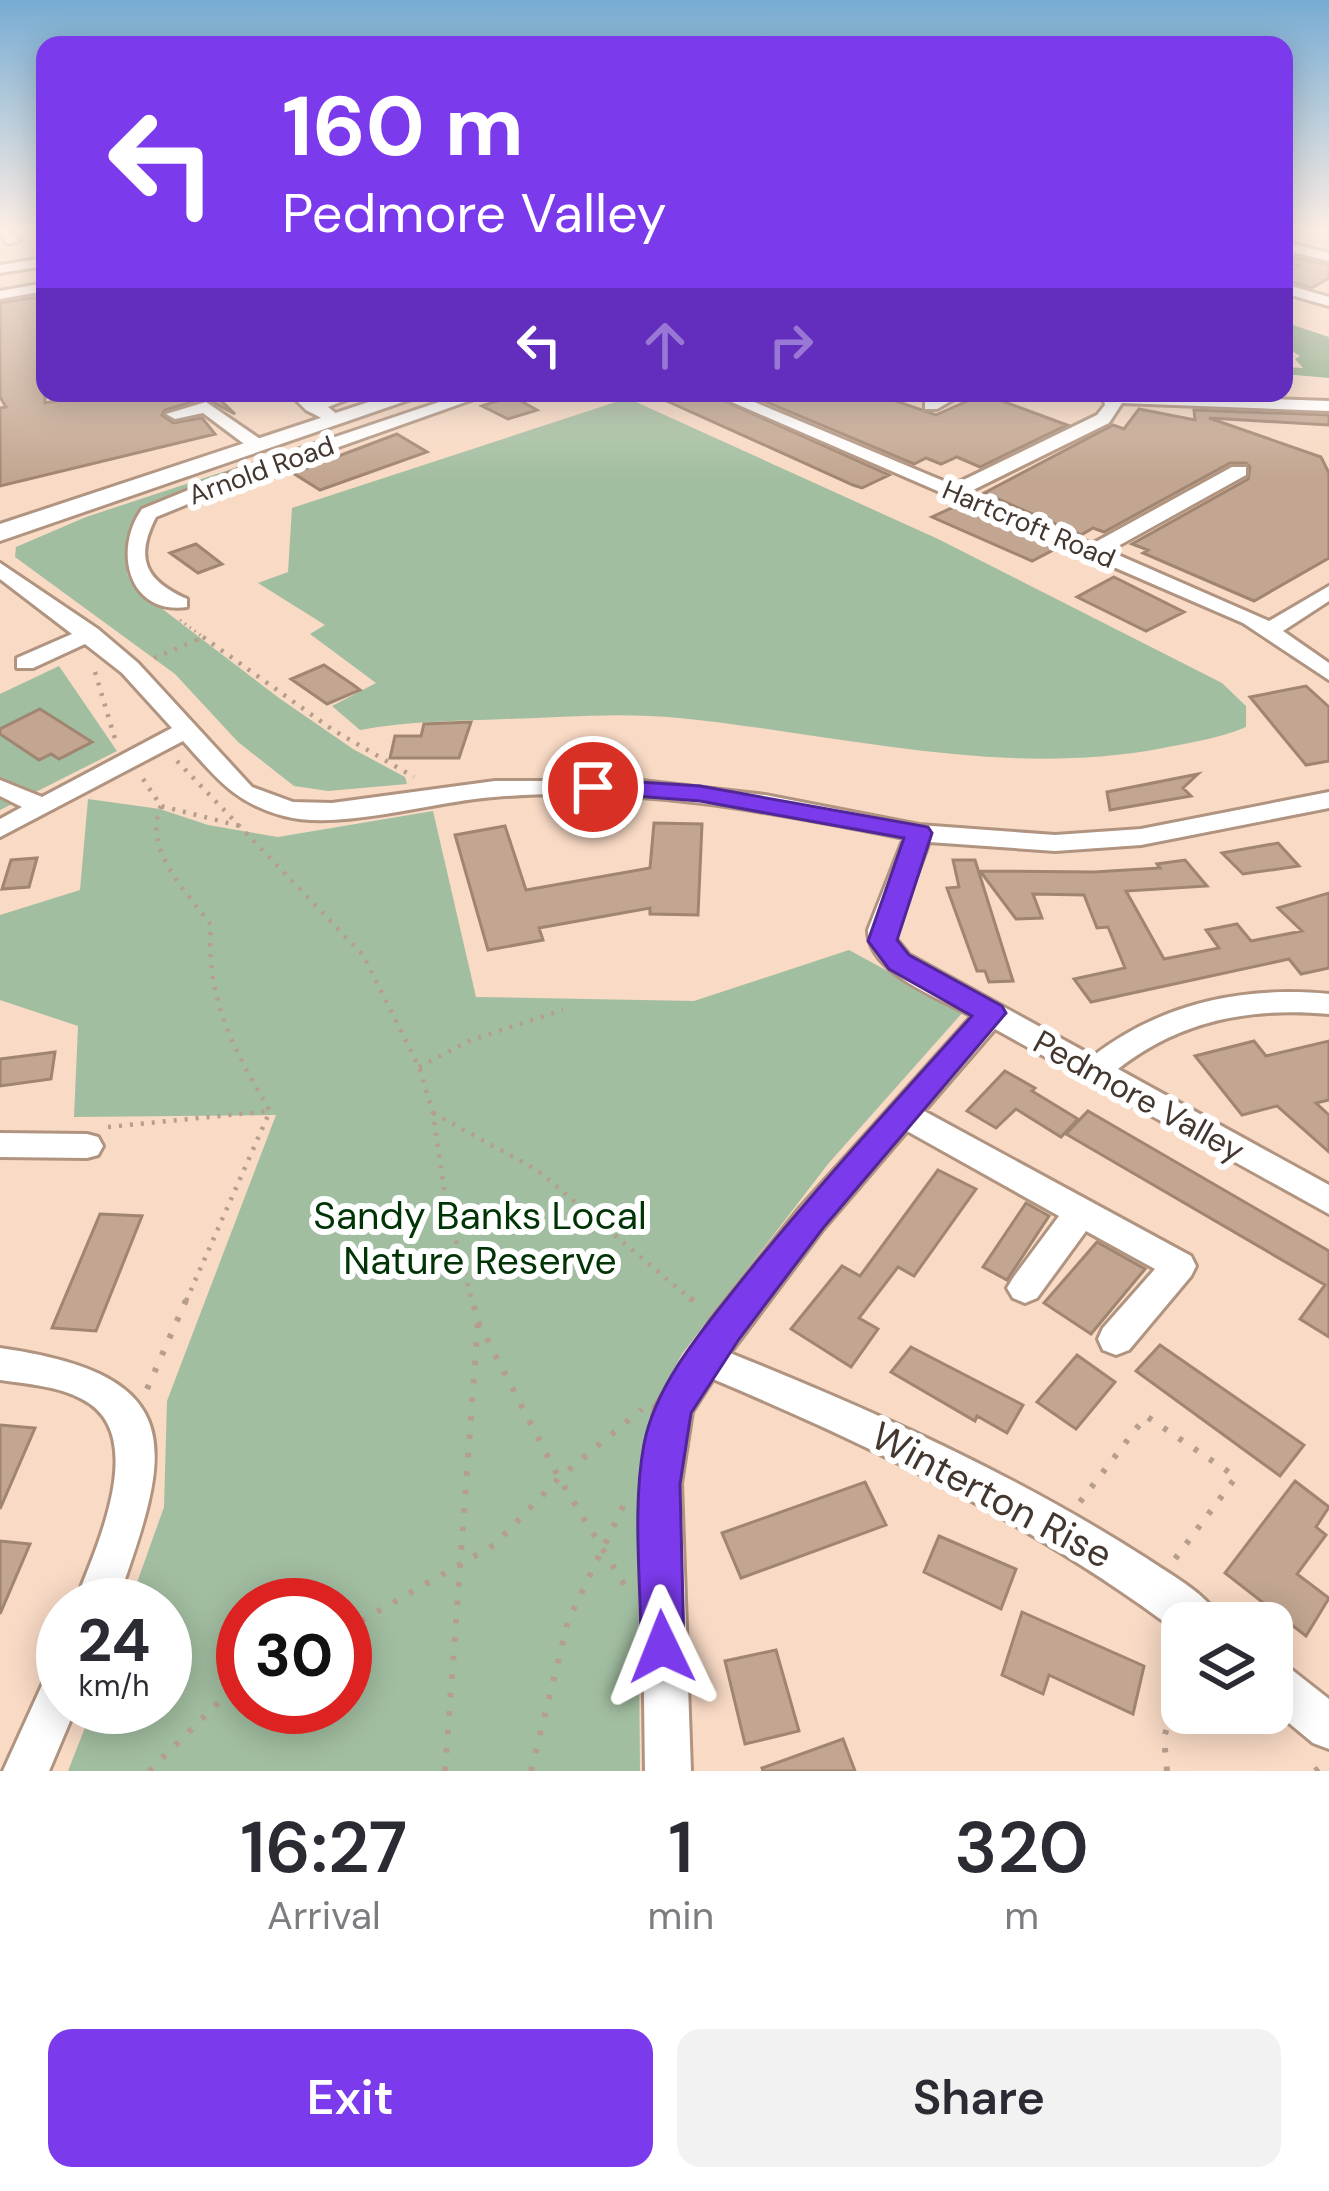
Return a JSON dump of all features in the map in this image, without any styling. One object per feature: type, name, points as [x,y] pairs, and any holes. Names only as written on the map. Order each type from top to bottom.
[{"type":"main road","name":"Arnold Road","points":[[0,533],[390,402]]},
{"type":"main road","name":"Arnold Road","points":[[0,523],[86,501]]},
{"type":"street","points":[[307,402],[335,420]]},
{"type":"street","name":"Arnold Road","points":[[312,406],[325,402]]},
{"type":"street","name":"Arnold Road","points":[[173,600],[143,581],[139,572],[139,526],[149,514],[247,473],[456,402]]},
{"type":"street","name":"Hartcroft Road","points":[[740,402],[1271,629],[1329,674]]},
{"type":"street","points":[[954,492],[1103,419],[1109,402]]},
{"type":"street","points":[[1250,402],[1329,406]]},
{"type":"street","points":[[175,414],[206,407],[257,446]]},
{"type":"street","points":[[1094,551],[1239,471]]},
{"type":"street","points":[[0,569],[130,668],[243,792],[274,807],[332,811],[512,788],[642,788],[765,803],[919,833],[1013,842],[1116,840],[1329,800]]},
{"type":"street","points":[[1271,629],[1329,592]]},
{"type":"street","points":[[25,663],[90,634]]},
{"type":"street","points":[[0,829],[188,729]]},
{"type":"street","points":[[0,787],[40,806]]},
{"type":"street","name":"Pedmore Valley","points":[[919,833],[882,930],[888,952],[1329,1202]]},
{"type":"street","points":[[1094,1071],[1147,1034],[1205,1012],[1286,1000],[1329,1004]]},
{"type":"street","points":[[668,1771],[661,1606],[664,1444],[674,1407],[715,1344],[900,1113],[991,1013]]},
{"type":"street","points":[[900,1113],[1179,1266],[1116,1340]]},
{"type":"street","points":[[0,1145],[87,1146]]},
{"type":"street","points":[[1024,1288],[1081,1212]]},
{"type":"street","name":"Winterton Rise","points":[[715,1344],[1062,1526],[1174,1602]]},
{"type":"street","points":[[0,1364],[77,1374],[107,1392],[128,1414],[136,1440],[136,1476],[104,1578]]},
{"type":"street","points":[[1293,1698],[1329,1727]]},
{"type":"street","points":[[26,1771],[42,1734]]},
{"type":"path","points":[[173,600],[172,614],[333,730],[419,780],[426,797]]},
{"type":"path","points":[[130,668],[204,638]]},
{"type":"path","points":[[160,743],[363,955],[419,1066],[433,1113],[446,1203],[478,1322],[559,1478],[636,1605],[661,1606]]},
{"type":"path","points":[[161,806],[153,824],[163,859],[211,925],[208,988],[227,1036],[270,1111]]},
{"type":"path","points":[[419,1066],[471,1040],[563,1010]]},
{"type":"path","points":[[87,1146],[100,1128],[270,1111]]},
{"type":"path","points":[[128,1414],[142,1400],[270,1111]]},
{"type":"path","points":[[433,1113],[537,1170],[715,1344]]},
{"type":"path","points":[[445,1771],[478,1322]]},
{"type":"path","points":[[372,1615],[494,1545],[559,1478],[651,1401],[649,1422]]},
{"type":"path","points":[[1062,1526],[1146,1416],[1235,1477],[1155,1587]]},
{"type":"path","points":[[532,1771],[568,1621],[633,1485]]},
{"type":"path","points":[[149,1771],[216,1705]]},
{"type":"path","points":[[1165,1734],[1167,1771]]},
{"type":"path","points":[[1315,1771],[1329,1761]]},
{"type":"green space","points":[[1293,325],[1329,337],[1329,378],[1293,375],[1293,367],[1303,368],[1295,359],[1300,356],[1293,352]]},
{"type":"green space","points":[[436,402],[448,402],[148,507],[130,525],[127,574],[135,588],[279,698],[353,749],[405,777],[407,784],[328,791],[294,786],[238,742],[175,674],[15,557],[16,547],[86,517]]},
{"type":"green space","points":[[616,402],[636,402],[938,539],[1222,683],[1246,706],[1246,727],[1158,749],[1038,759],[918,750],[658,716],[451,721],[360,730],[332,706],[376,683],[310,634],[325,625],[258,583],[288,572],[292,508]]},
{"type":"green space","points":[[59,666],[117,751],[0,810],[0,694]]},
{"type":"green space","name":"Sandy Banks Local Nature Reserve","points":[[88,799],[160,809],[208,825],[278,837],[433,811],[476,997],[694,1001],[849,950],[963,1012],[828,1164],[682,1354],[657,1401],[638,1537],[640,1771],[68,1771],[82,1734],[192,1734],[192,1578],[139,1578],[164,1507],[167,1401],[276,1115],[74,1117],[78,1026],[0,1000],[0,915],[80,890]]},
{"type":"building","points":[[0,313],[36,313],[36,402],[192,402],[162,415],[173,423],[202,418],[215,434],[0,486],[0,408],[6,407],[0,397]]},
{"type":"building","points":[[523,402],[537,410],[508,419],[482,406]]},
{"type":"building","points":[[669,402],[727,402],[889,475],[862,488]]},
{"type":"building","points":[[766,402],[899,402],[936,415],[965,402],[1005,402],[1067,425],[980,467],[957,457],[941,464],[926,458],[914,464]]},
{"type":"building","points":[[1139,409],[1195,420],[1194,410],[1329,415],[1329,425],[1209,418],[1321,457],[1329,473],[1329,558],[1254,601],[1132,544],[1248,479],[1246,463],[1230,463],[1104,532],[1093,528],[1081,535],[984,493],[1113,425],[1124,429]]},
{"type":"building","points":[[397,434],[427,452],[320,490],[293,473]]},
{"type":"building","points":[[958,505],[1057,548],[1032,561],[932,517]]},
{"type":"building","points":[[196,544],[222,564],[198,573],[170,553]]},
{"type":"building","points":[[1114,577],[1184,612],[1146,631],[1077,597]]},
{"type":"building","points":[[324,665],[360,690],[327,704],[291,679]]},
{"type":"building","points":[[1306,686],[1329,707],[1329,761],[1306,765],[1250,697]]},
{"type":"building","points":[[40,709],[92,742],[59,759],[51,754],[39,760],[0,734],[0,729]]},
{"type":"building","points":[[471,722],[459,758],[390,758],[395,736],[421,736],[424,724]]},
{"type":"building","points":[[1198,774],[1183,788],[1191,796],[1110,810],[1107,792]]},
{"type":"building","points":[[654,823],[702,824],[698,915],[650,914],[650,908],[539,928],[543,940],[488,950],[455,835],[505,826],[526,890],[650,868]]},
{"type":"building","points":[[1278,843],[1299,866],[1243,874],[1222,853]]},
{"type":"building","points":[[37,858],[29,887],[2,889],[11,860]]},
{"type":"building","points":[[953,860],[975,860],[1013,981],[989,982],[985,971],[977,971],[947,888],[959,887]]},
{"type":"building","points":[[1185,860],[1207,886],[1126,891],[1164,959],[1219,948],[1206,930],[1237,924],[1251,941],[1302,931],[1278,908],[1329,893],[1329,968],[1301,974],[1289,959],[1091,1002],[1074,979],[1125,968],[1108,927],[1097,928],[1084,895],[1033,894],[1042,918],[1016,919],[980,871],[1094,872],[1160,868],[1157,864]]},
{"type":"building","points":[[1254,1041],[1266,1056],[1329,1041],[1329,1100],[1316,1103],[1329,1115],[1329,1152],[1277,1106],[1242,1115],[1195,1056]]},
{"type":"building","points":[[55,1052],[51,1079],[0,1086],[0,1059]]},
{"type":"building","points":[[1005,1071],[1078,1119],[1061,1137],[1016,1109],[996,1128],[967,1111]]},
{"type":"building","points":[[1088,1111],[1329,1251],[1329,1337],[1300,1319],[1325,1285],[1066,1134]]},
{"type":"building","points":[[938,1170],[976,1189],[914,1276],[898,1267],[859,1318],[878,1329],[851,1367],[791,1329],[842,1266],[860,1276]]},
{"type":"building","points":[[1026,1203],[1049,1216],[1007,1280],[983,1267]]},
{"type":"building","points":[[100,1214],[142,1216],[96,1331],[52,1328]]},
{"type":"building","points":[[1097,1242],[1145,1269],[1091,1334],[1044,1303]]},
{"type":"building","points":[[1160,1345],[1304,1445],[1280,1476],[1136,1371]]},
{"type":"building","points":[[911,1347],[1023,1405],[1007,1433],[977,1416],[975,1421],[891,1372]]},
{"type":"building","points":[[1077,1355],[1115,1382],[1076,1429],[1037,1402]]},
{"type":"building","points":[[0,1425],[35,1428],[0,1509]]},
{"type":"building","points":[[1295,1481],[1329,1507],[1316,1527],[1326,1535],[1297,1574],[1329,1598],[1306,1636],[1293,1626],[1293,1602],[1262,1602],[1225,1573]]},
{"type":"building","points":[[865,1482],[886,1525],[741,1578],[722,1533]]},
{"type":"building","points":[[939,1536],[1016,1569],[1001,1609],[924,1572]]},
{"type":"building","points":[[0,1541],[30,1544],[0,1614]]},
{"type":"building","points":[[1022,1612],[1144,1666],[1133,1714],[1049,1675],[1043,1694],[1002,1675]]},
{"type":"building","points":[[776,1650],[799,1731],[745,1744],[725,1661]]},
{"type":"building","points":[[843,1739],[855,1771],[763,1771],[762,1768]]},
{"type":"route","points":[[593,787],[765,803],[919,833],[882,941],[899,962],[991,1013],[811,1219],[726,1328],[674,1407],[664,1444],[661,1484],[662,1647]]}]
